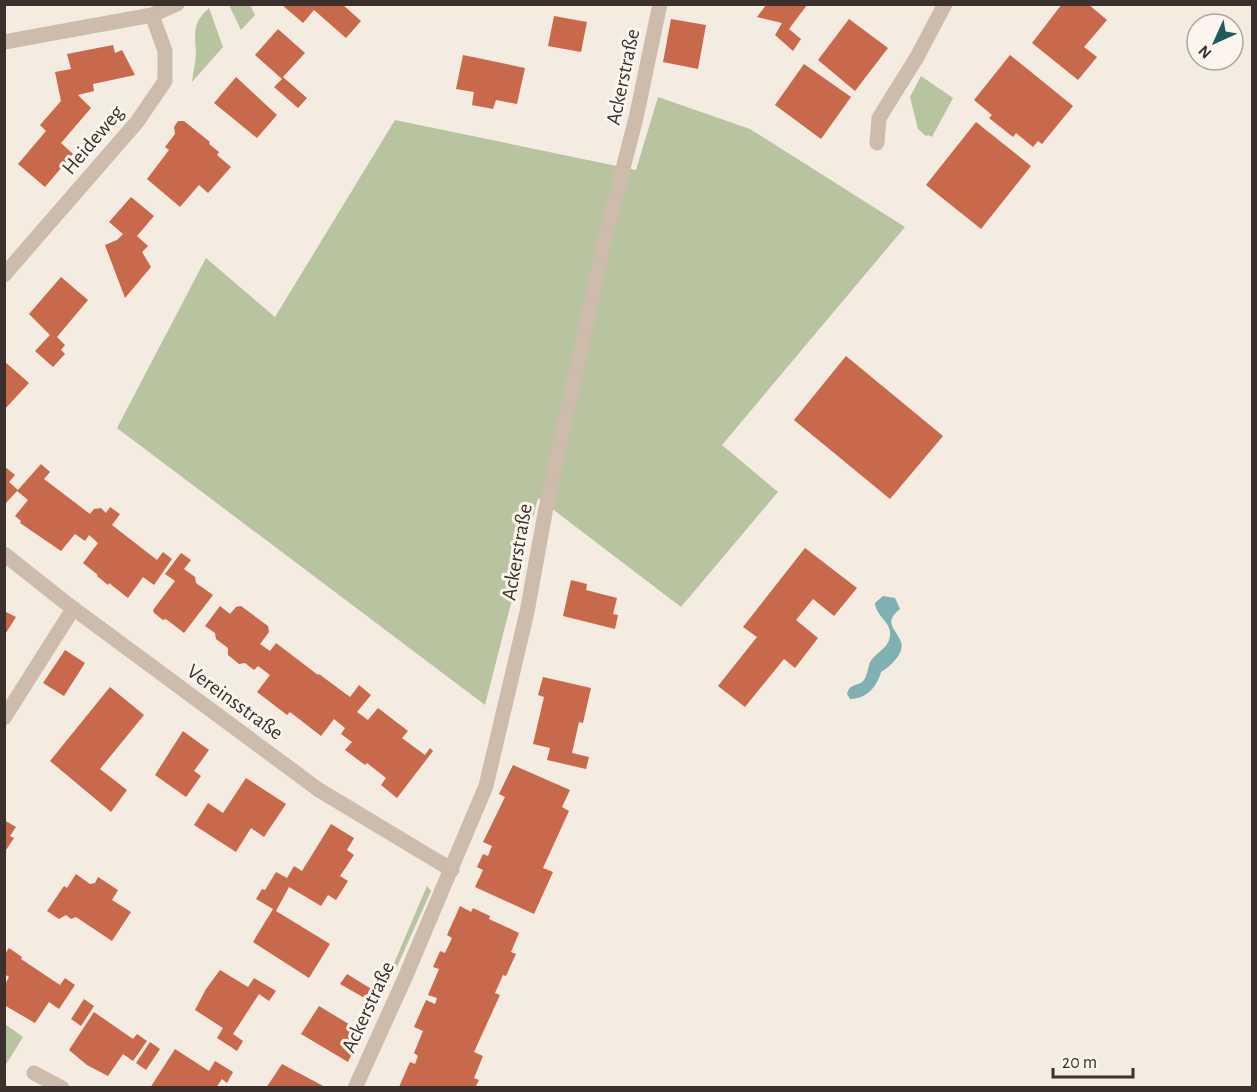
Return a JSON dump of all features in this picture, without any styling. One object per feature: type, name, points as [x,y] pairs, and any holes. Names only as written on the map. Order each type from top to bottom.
[{"type":"street","points":[[4,42],[152,15],[177,4]]},
{"type":"street","name":"Ackerstraße","points":[[355,1088],[452,870],[486,786],[527,612],[545,513],[602,254],[636,118],[660,4]]},
{"type":"street","points":[[876,143],[879,118],[917,57],[945,4]]},
{"type":"street","name":"Heideweg","points":[[4,274],[137,122],[165,81],[165,51],[152,15]]},
{"type":"street","name":"Vereinsstraße","points":[[4,554],[73,609],[319,790],[452,870]]},
{"type":"street","points":[[4,718],[73,609]]},
{"type":"street","points":[[34,1073],[62,1088]]},
{"type":"green space","points":[[229,5],[250,5],[255,15],[241,30]]},
{"type":"green space","points":[[209,8],[223,47],[192,82],[197,23]]},
{"type":"green space","points":[[921,76],[953,98],[932,137],[926,136],[918,129],[910,97]]},
{"type":"green space","points":[[658,97],[750,129],[905,227],[722,445],[778,492],[681,607],[538,498],[485,705],[117,428],[206,258],[275,317],[395,120],[636,170]]},
{"type":"green space","points":[[427,886],[431,891],[395,971],[392,968]]},
{"type":"green space","points":[[5,1024],[23,1037],[5,1066]]},
{"type":"water","points":[[883,596],[895,598],[900,609],[891,622],[901,642],[901,651],[881,672],[877,683],[870,691],[861,697],[850,699],[847,694],[848,690],[864,680],[871,660],[889,640],[889,627],[878,612],[875,603]]},
{"type":"building","points":[[281,4],[342,4],[361,21],[346,38],[314,10],[303,23]]},
{"type":"building","points":[[1062,4],[1088,4],[1107,20],[1084,47],[1097,57],[1078,80],[1032,43]]},
{"type":"building","points":[[766,5],[807,5],[789,29],[801,39],[793,51],[775,35],[782,23],[757,17]]},
{"type":"building","points":[[554,16],[587,22],[581,52],[548,46]]},
{"type":"building","points":[[671,19],[706,25],[698,69],[663,62]]},
{"type":"building","points":[[849,19],[888,48],[855,91],[818,60]]},
{"type":"building","points":[[278,29],[305,53],[283,77],[307,98],[298,108],[274,87],[282,79],[255,55]]},
{"type":"building","points":[[113,45],[115,53],[122,50],[135,75],[93,84],[94,91],[78,95],[91,108],[61,143],[73,154],[45,187],[18,164],[46,131],[40,125],[61,101],[55,72],[71,69],[67,54]]},
{"type":"building","points":[[463,55],[525,68],[517,104],[496,100],[493,109],[472,105],[474,92],[456,89]]},
{"type":"building","points":[[1010,55],[1073,106],[1042,144],[1038,141],[1033,147],[1016,133],[1013,137],[989,118],[992,115],[974,100]]},
{"type":"building","points":[[804,64],[851,97],[821,139],[775,105]]},
{"type":"building","points":[[236,77],[277,115],[257,138],[214,103]]},
{"type":"building","points":[[178,121],[184,121],[210,142],[209,144],[219,152],[217,155],[231,167],[208,193],[199,185],[180,207],[147,179],[169,150],[165,147],[175,134],[174,127]]},
{"type":"building","points":[[976,122],[1031,166],[981,229],[926,185]]},
{"type":"building","points":[[131,197],[154,216],[137,236],[148,246],[142,252],[151,267],[125,298],[105,245],[117,240],[123,234],[109,222]]},
{"type":"building","points":[[61,277],[88,300],[57,337],[65,345],[61,350],[65,354],[53,367],[35,351],[50,335],[29,314]]},
{"type":"building","points":[[846,356],[943,436],[890,499],[794,420]]},
{"type":"building","points":[[4,361],[29,383],[4,410]]},
{"type":"building","points":[[41,464],[50,472],[44,479],[90,514],[94,509],[101,508],[106,513],[110,507],[120,514],[112,525],[157,560],[163,552],[172,559],[154,585],[143,577],[128,598],[109,583],[108,585],[83,563],[98,543],[89,535],[85,541],[75,534],[61,551],[20,523],[21,521],[15,516],[28,500],[17,491]]},
{"type":"building","points":[[4,466],[15,475],[9,482],[18,490],[4,505]]},
{"type":"building","points":[[805,548],[857,588],[834,616],[813,599],[796,620],[818,638],[795,668],[784,659],[745,707],[718,686],[757,637],[743,627]]},
{"type":"building","points":[[181,553],[191,560],[184,569],[195,577],[196,583],[213,595],[184,633],[166,619],[163,620],[153,610],[175,581],[165,574]]},
{"type":"building","points":[[571,580],[587,584],[586,590],[617,598],[613,614],[618,615],[615,629],[563,616]]},
{"type":"building","points":[[220,606],[230,614],[236,607],[241,606],[268,626],[269,632],[260,644],[270,651],[276,643],[350,697],[359,685],[371,695],[357,712],[368,720],[378,708],[408,731],[402,738],[425,755],[430,748],[433,751],[397,798],[381,785],[386,778],[345,750],[352,742],[341,734],[345,728],[334,719],[321,736],[290,712],[287,715],[257,692],[270,675],[258,666],[254,670],[245,663],[239,664],[228,655],[228,648],[216,639],[215,633],[205,626]]},
{"type":"building","points":[[4,611],[16,617],[4,636]]},
{"type":"building","points":[[65,650],[85,663],[64,696],[43,683]]},
{"type":"building","points":[[543,677],[591,688],[583,723],[579,722],[572,753],[589,757],[586,769],[547,760],[550,748],[533,744],[544,697],[538,695]]},
{"type":"building","points":[[110,687],[144,715],[100,769],[127,790],[111,812],[50,761]]},
{"type":"building","points":[[183,731],[209,750],[194,771],[201,776],[186,797],[155,775]]},
{"type":"building","points":[[513,765],[570,790],[562,807],[569,811],[543,868],[553,872],[534,914],[475,887],[483,870],[477,867],[483,854],[488,856],[492,846],[483,842],[505,797],[499,794]]},
{"type":"building","points":[[246,778],[286,804],[264,837],[251,828],[236,852],[194,825],[208,803],[223,813]]},
{"type":"building","points":[[4,820],[16,827],[10,836],[14,838],[4,853]]},
{"type":"building","points":[[331,824],[354,838],[347,850],[354,855],[340,876],[348,881],[336,900],[328,895],[321,906],[289,887],[276,911],[330,944],[309,978],[253,942],[273,909],[256,899],[262,889],[265,890],[276,872],[287,878],[294,866],[302,871]]},
{"type":"building","points":[[76,874],[90,884],[95,883],[98,877],[118,890],[112,900],[131,912],[112,941],[76,917],[71,919],[66,915],[59,919],[47,911],[64,886],[67,888]]},
{"type":"building","points":[[460,906],[471,912],[473,908],[490,916],[489,919],[519,933],[511,952],[516,954],[495,993],[500,995],[474,1052],[483,1056],[474,1078],[479,1080],[475,1088],[401,1088],[399,1087],[410,1062],[415,1064],[418,1056],[414,1053],[423,1031],[414,1027],[426,1000],[435,1004],[437,998],[428,995],[439,969],[433,967],[440,951],[445,953],[452,938],[447,935]]},
{"type":"building","points":[[9,948],[22,957],[21,959],[60,985],[65,978],[75,985],[59,1009],[49,1002],[35,1023],[4,1005],[5,984],[9,977],[4,974],[4,955]]},
{"type":"building","points":[[220,970],[248,987],[254,978],[276,991],[269,1001],[259,994],[233,1034],[243,1041],[237,1051],[217,1038],[223,1028],[195,1010],[206,989]]},
{"type":"building","points":[[347,974],[373,990],[368,1000],[340,984]]},
{"type":"building","points":[[84,999],[94,1006],[81,1026],[71,1019]]},
{"type":"building","points":[[319,1006],[362,1032],[348,1062],[301,1034]]},
{"type":"building","points":[[94,1012],[133,1039],[137,1034],[147,1041],[133,1061],[123,1054],[108,1076],[87,1065],[69,1050]]},
{"type":"building","points":[[150,1042],[160,1049],[146,1070],[136,1063]]},
{"type":"building","points":[[175,1049],[209,1071],[215,1061],[233,1072],[227,1083],[222,1079],[216,1088],[150,1088]]},
{"type":"building","points":[[282,1064],[327,1088],[266,1088]]}]
